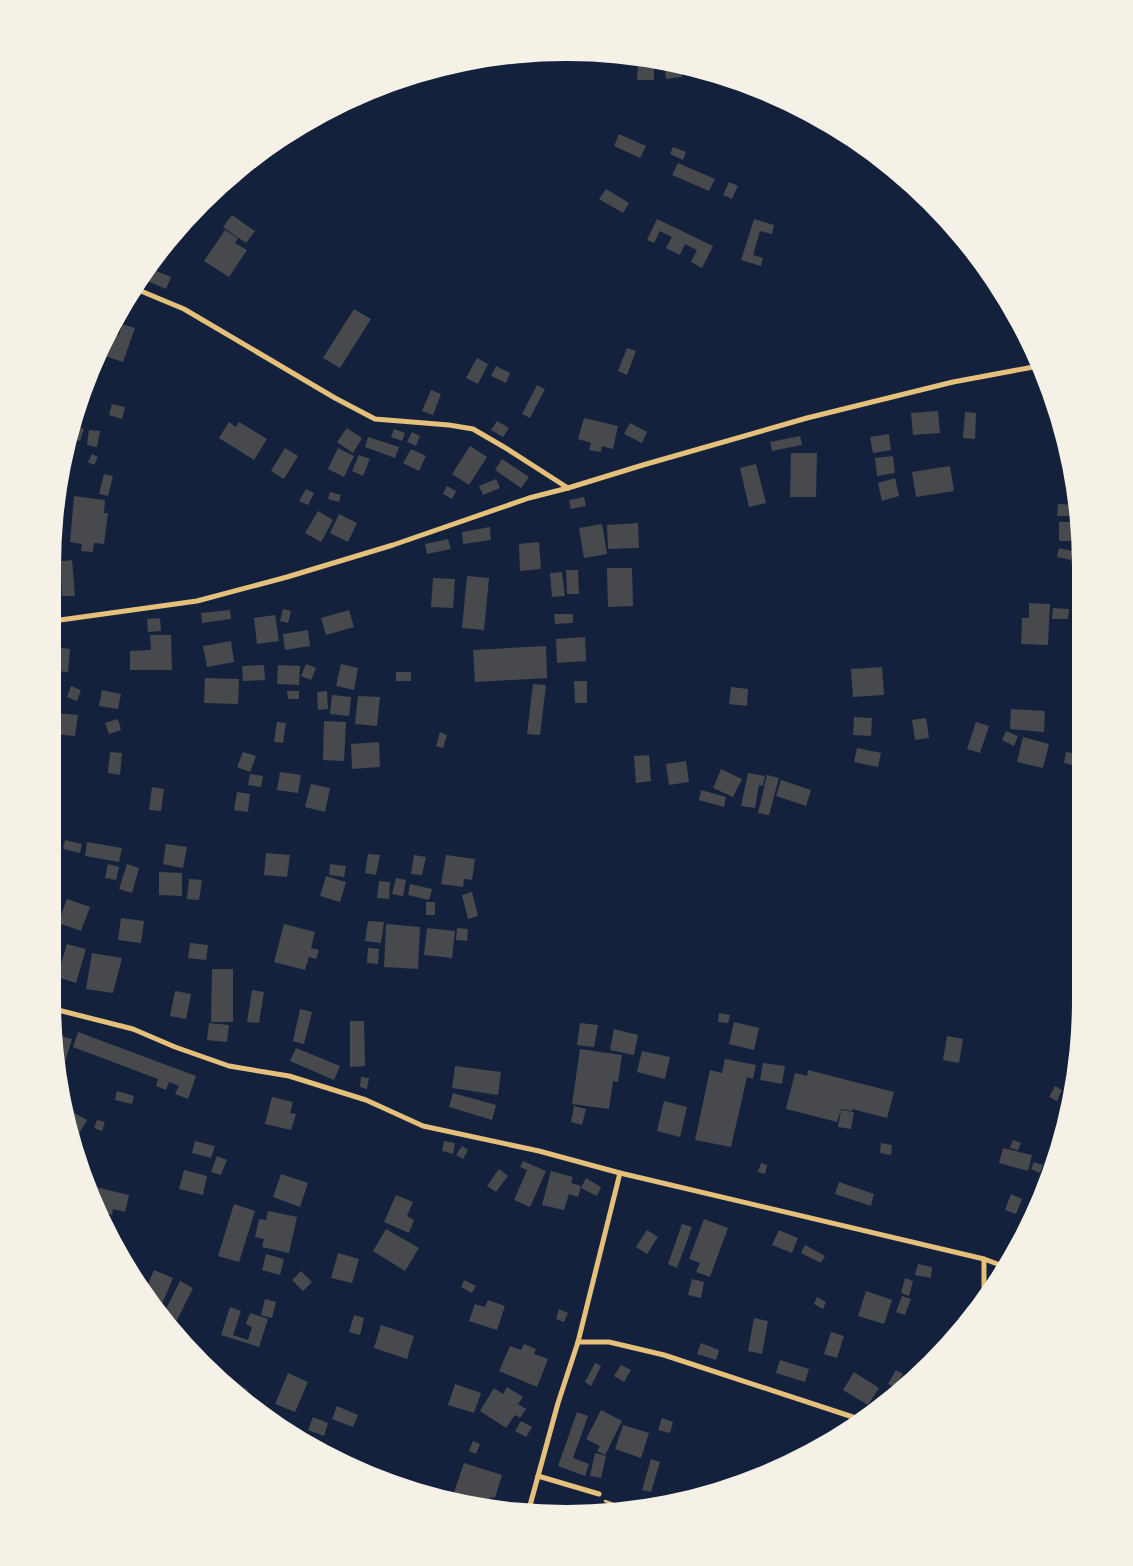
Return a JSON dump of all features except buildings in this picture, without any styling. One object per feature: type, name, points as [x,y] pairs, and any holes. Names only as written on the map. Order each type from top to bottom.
[{"type":"street","points":[[143,292],[184,309],[335,398],[375,419],[449,425],[473,429],[568,488]]},
{"type":"street","points":[[61,620],[206,598],[287,577],[394,545],[529,498],[807,418],[953,382],[1031,368]]},
{"type":"street","points":[[61,1011],[133,1029],[174,1048],[229,1066],[289,1076],[366,1100],[423,1126],[539,1151],[620,1173],[984,1259],[997,1264]]},
{"type":"street","points":[[530,1504],[558,1403],[578,1342],[620,1173]]},
{"type":"street","points":[[984,1259],[984,1284]]},
{"type":"street","points":[[578,1342],[609,1342],[664,1354],[852,1417]]},
{"type":"street","points":[[538,1476],[599,1494]]},
{"type":"path","points":[[599,1494],[605,1501],[610,1503]]}]
